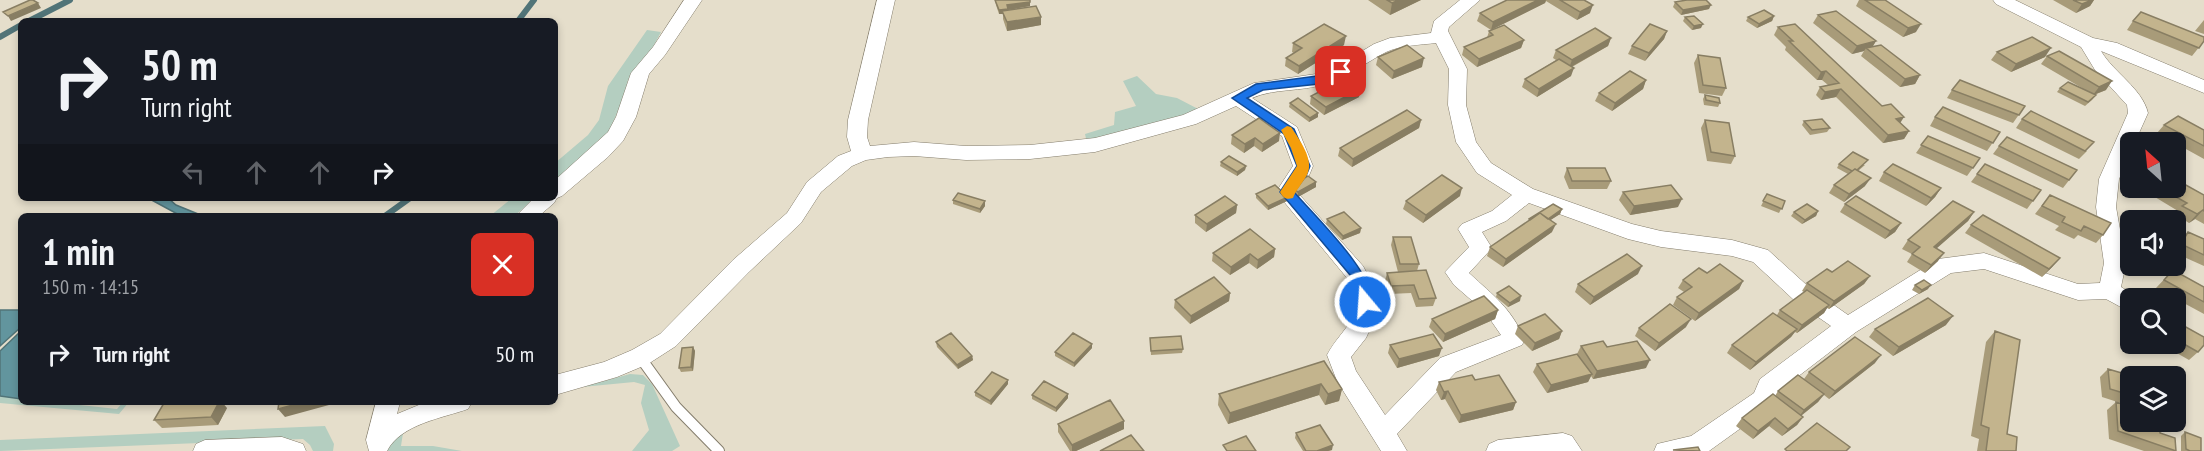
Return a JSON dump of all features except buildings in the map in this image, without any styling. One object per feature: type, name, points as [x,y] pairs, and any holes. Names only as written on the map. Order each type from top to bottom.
[{"type":"street","points":[[558,189],[601,153],[616,136],[626,117],[640,73],[659,51],[693,0]]},
{"type":"street","points":[[862,154],[857,137],[858,120],[886,0]]},
{"type":"street","points":[[1471,0],[1440,25],[1439,31],[1458,69],[1457,105],[1466,142],[1484,168],[1526,194],[1628,231],[1661,239],[1732,248],[1760,256],[1803,295],[1848,326]]},
{"type":"street","points":[[2002,0],[2088,43],[2111,47],[2204,87]]},
{"type":"street","points":[[558,384],[609,370],[640,357],[668,340],[741,266],[794,218],[814,187],[845,161],[862,154],[914,149],[966,153],[1030,152],[1095,145],[1189,120],[1261,87],[1319,80],[1341,72],[1380,48],[1396,42],[1442,37]]},
{"type":"street","points":[[2088,43],[2101,66],[2136,103],[2138,113],[2109,179],[2106,207],[2115,263],[2109,291]]},
{"type":"street","points":[[1238,98],[1290,132],[1303,166],[1301,173],[1286,192],[1355,272],[1365,290],[1366,314],[1358,332],[1340,355],[1345,374],[1389,442],[1448,365],[1514,339],[1509,327],[1486,299],[1460,279],[1456,272],[1481,248],[1469,229],[1499,216],[1526,194]]},
{"type":"street","points":[[529,213],[543,201]]},
{"type":"street","points":[[1666,451],[1698,446],[1765,398],[1768,386],[1848,326],[1946,265],[1984,261],[2078,292],[2109,291],[2120,297]]},
{"type":"street","points":[[378,446],[387,405]]},
{"type":"street","points":[[378,446],[398,424],[428,409],[446,405]]},
{"type":"street","points":[[1498,451],[1563,443],[1570,451]]},
{"type":"street","points":[[205,451],[282,447],[294,451]]},
{"type":"lane","points":[[640,357],[676,407],[719,451]]},
{"type":"green space","points":[[647,30],[661,32],[652,49],[628,80],[625,94],[610,130],[558,179],[558,160],[588,135],[599,120],[608,86]]},
{"type":"green space","points":[[1137,76],[1156,94],[1177,98],[1202,111],[1087,143],[1085,134],[1114,125],[1115,112],[1136,106],[1123,81]]},
{"type":"green space","points":[[508,201],[532,201],[518,213],[494,213]]},
{"type":"green space","points":[[630,374],[643,375],[652,384],[680,446],[672,451],[632,451],[649,430],[641,403],[645,385],[634,382],[582,387]]},
{"type":"green space","points":[[0,396],[18,399],[18,405],[0,403]]},
{"type":"green space","points":[[22,405],[80,405],[117,409],[120,405],[126,405],[119,414]]},
{"type":"green space","points":[[325,426],[334,444],[333,451],[313,451],[303,439],[0,451],[0,440]]},
{"type":"green space","points":[[403,433],[401,446],[433,446],[462,451],[385,451],[385,447]]},
{"type":"water","points":[[154,201],[171,201],[196,213],[176,213]]},
{"type":"water","points":[[0,310],[18,310],[18,330],[0,346]]},
{"type":"water","points":[[18,334],[18,399],[0,396],[0,351]]},
{"type":"waterway","points":[[35,18],[70,0]]},
{"type":"waterway","points":[[520,18],[534,0]]},
{"type":"waterway","points":[[0,37],[18,27]]},
{"type":"waterway","points":[[389,213],[406,201]]},
{"type":"slow traffic","points":[[1287,130],[1298,148],[1303,166],[1301,173],[1286,192],[1288,195]]},
{"type":"route","points":[[1341,72],[1319,80],[1261,87],[1238,98],[1290,132],[1303,166],[1301,173],[1286,192],[1355,272],[1365,290],[1365,302]]}]
